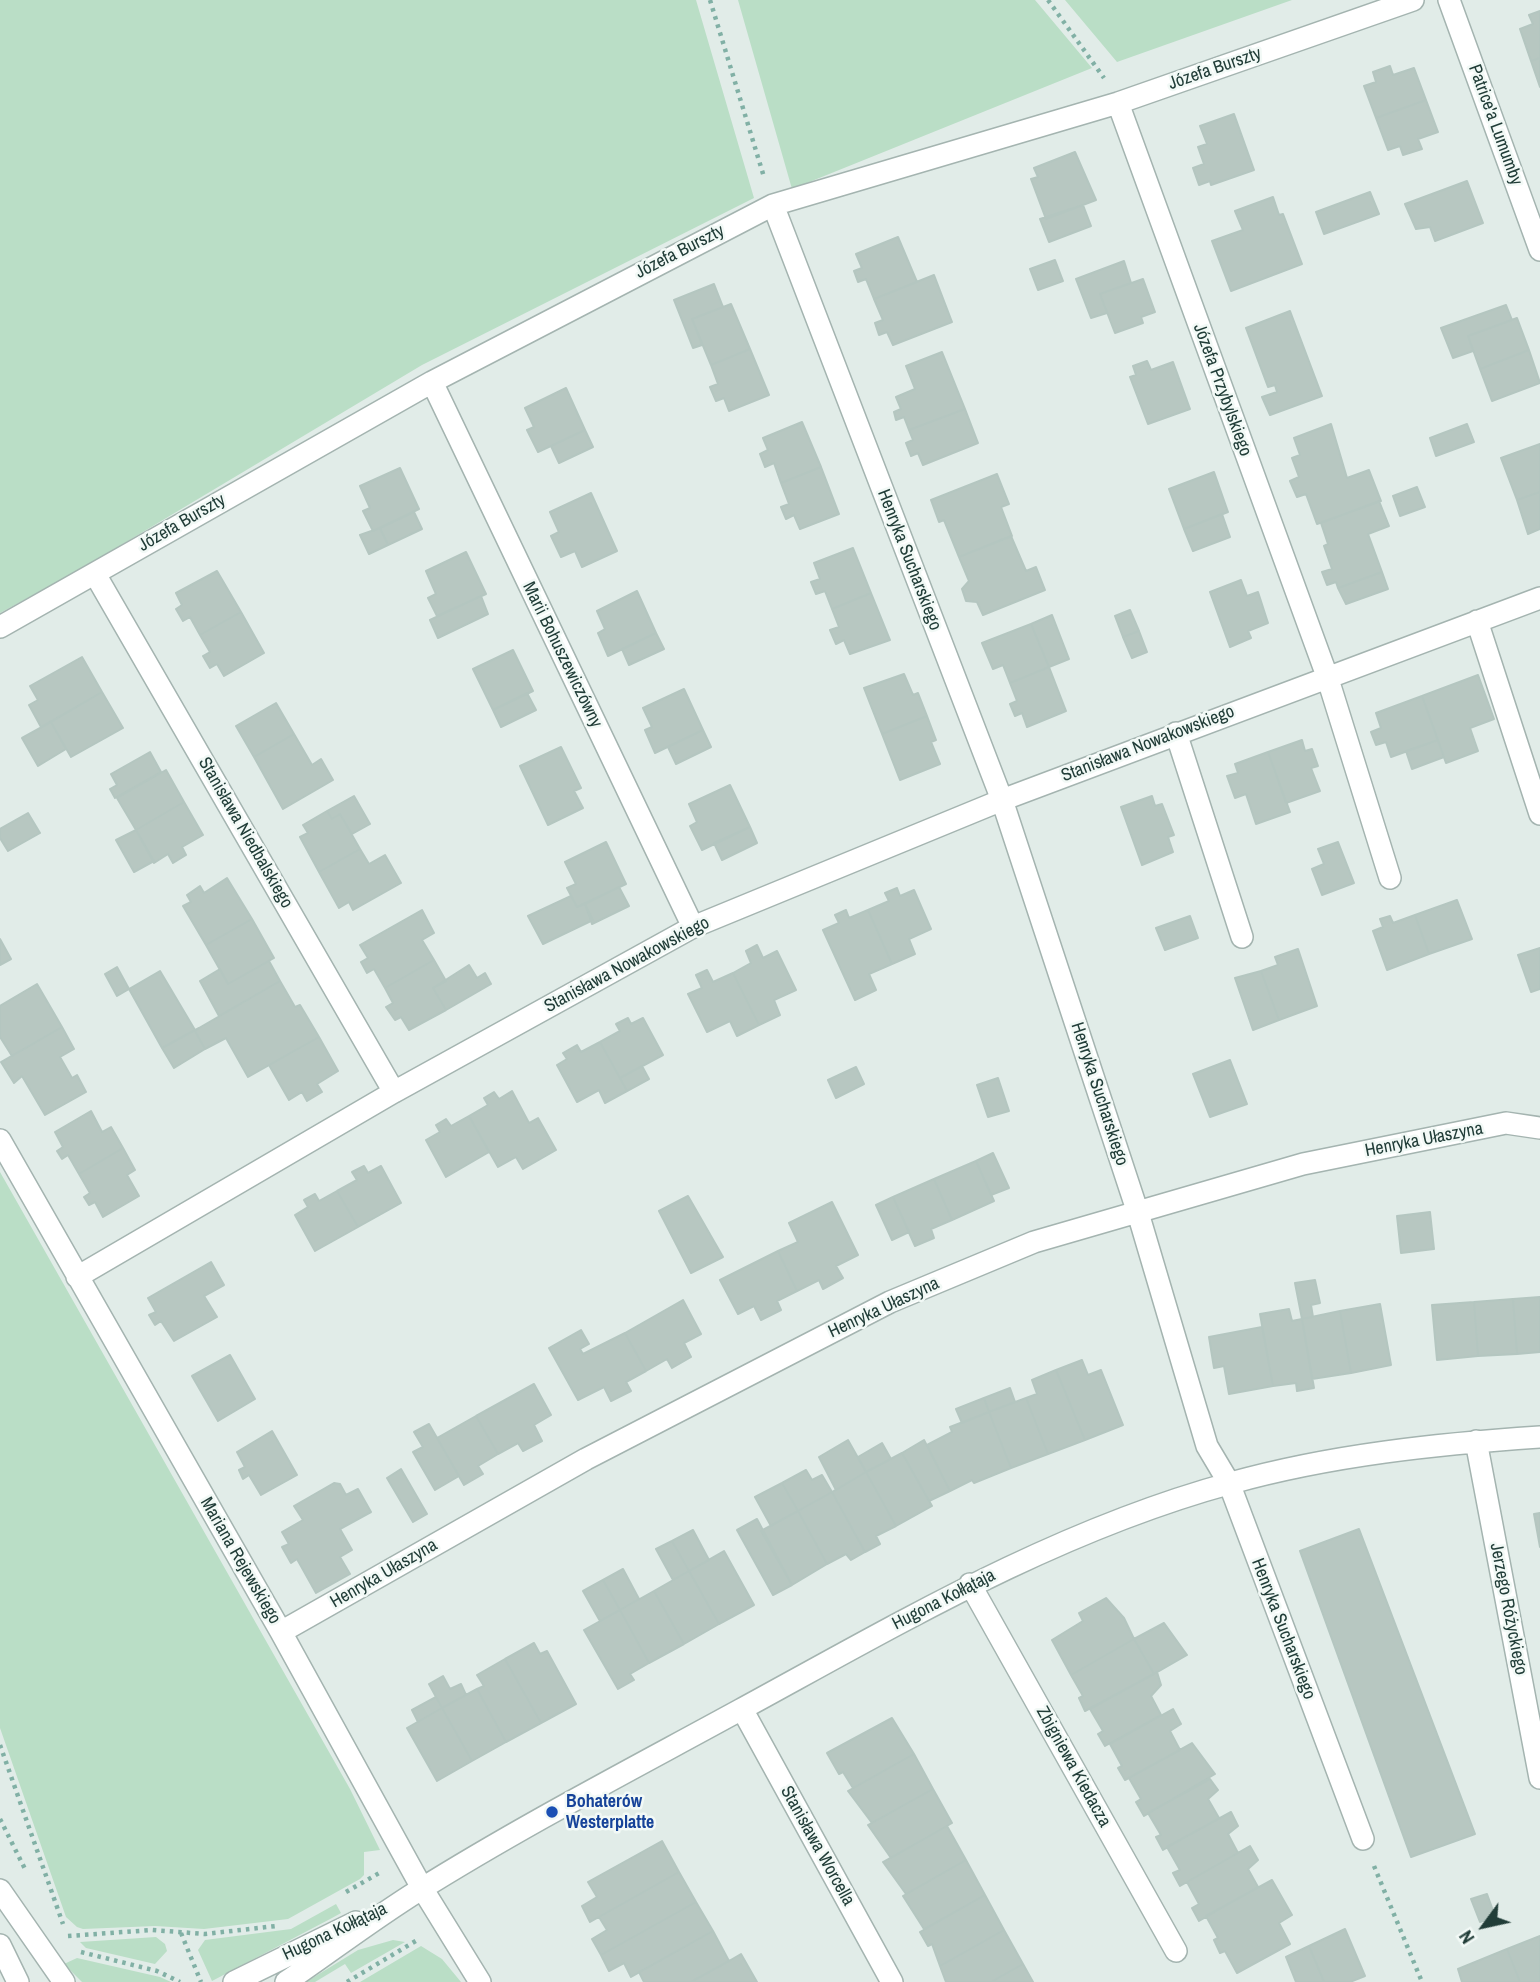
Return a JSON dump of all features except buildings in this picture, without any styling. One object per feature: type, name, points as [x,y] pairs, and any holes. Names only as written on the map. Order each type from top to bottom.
[{"type":"street","name":"Józefa Burszty","points":[[0,627],[432,382],[773,205],[1118,103],[1413,0]]},
{"type":"street","name":"Patrice'a Lumumby","points":[[1449,0],[1540,250]]},
{"type":"street","name":"Józefa Przybylskiego","points":[[1118,103],[1327,676]]},
{"type":"street","name":"Henryka Sucharskiego","points":[[773,205],[1002,800],[1138,1213],[1207,1446],[1229,1483],[1363,1839]]},
{"type":"street","name":"Marii Bohuszewiczówny","points":[[432,382],[693,927]]},
{"type":"street","name":"Stanisława Niedbalskiego","points":[[96,574],[394,1092]]},
{"type":"street","name":"Stanisława Nowakowskiego","points":[[77,1277],[394,1092],[693,927],[1002,800],[1540,598]]},
{"type":"street","points":[[1477,621],[1540,814]]},
{"type":"street","points":[[1327,676],[1390,878]]},
{"type":"street","points":[[1176,733],[1242,937]]},
{"type":"street","name":"Henryka Ułaszyna","points":[[281,1632],[586,1459],[890,1302],[1034,1242],[1303,1164],[1506,1123],[1540,1128]]},
{"type":"street","name":"Mariana Rejewskiego","points":[[0,1140],[281,1632],[422,1888],[480,1982]]},
{"type":"street","name":"Hugona Kołłątaja","points":[[286,1982],[422,1888],[552,1812],[970,1584],[1091,1531],[1229,1483],[1320,1462],[1476,1441],[1540,1437]]},
{"type":"street","name":"Jerzego Różyckiego","points":[[1476,1441],[1540,1778]]},
{"type":"street","name":"Zbigniewa Kiedacza","points":[[970,1584],[1176,1951]]},
{"type":"street","name":"Stanisława Worcella","points":[[741,1709],[892,1982]]},
{"type":"street","points":[[0,1890],[64,1982]]},
{"type":"street","name":"Hugona Kołłątaja","points":[[234,1982],[302,1946],[399,1903]]},
{"type":"street","points":[[0,1945],[18,1982]]},
{"type":"path","points":[[710,0],[773,205]]},
{"type":"path","points":[[1048,0],[1095,61],[1118,103]]},
{"type":"path","points":[[0,1745],[62,1922],[78,1951],[157,1971],[180,1982]]},
{"type":"path","points":[[1363,1839],[1422,1982]]},
{"type":"path","points":[[335,1898],[406,1858]]},
{"type":"path","points":[[59,1941],[69,1935],[152,1930],[205,1934],[287,1924]]},
{"type":"path","points":[[347,1982],[444,1924]]},
{"type":"path","points":[[181,1933],[201,1982]]},
{"type":"green space","points":[[0,0],[696,0],[754,198],[422,365],[81,569],[0,613]]},
{"type":"green space","points":[[738,0],[1035,0],[1092,68],[792,189]]},
{"type":"green space","points":[[1065,0],[1292,0],[1117,62]]},
{"type":"green space","points":[[0,1172],[350,1789],[380,1850],[364,1852],[364,1875],[360,1879],[288,1919],[204,1929],[155,1926],[83,1929],[66,1917],[0,1728]]},
{"type":"green space","points":[[336,1904],[341,1913],[212,1981],[198,1950],[205,1940],[291,1929]]},
{"type":"green space","points":[[156,1937],[165,1944],[167,1951],[155,1964],[86,1948],[80,1942]]},
{"type":"green space","points":[[393,1940],[405,1942],[351,1973],[345,1964],[315,1982],[306,1982],[358,1950]]},
{"type":"green space","points":[[421,1946],[442,1959],[461,1982],[360,1982]]},
{"type":"green space","points":[[77,1958],[160,1977],[171,1982],[82,1982],[64,1964]]},
{"type":"place","name":"Bohaterów Westerplatte","points":[[552,1812]]}]
